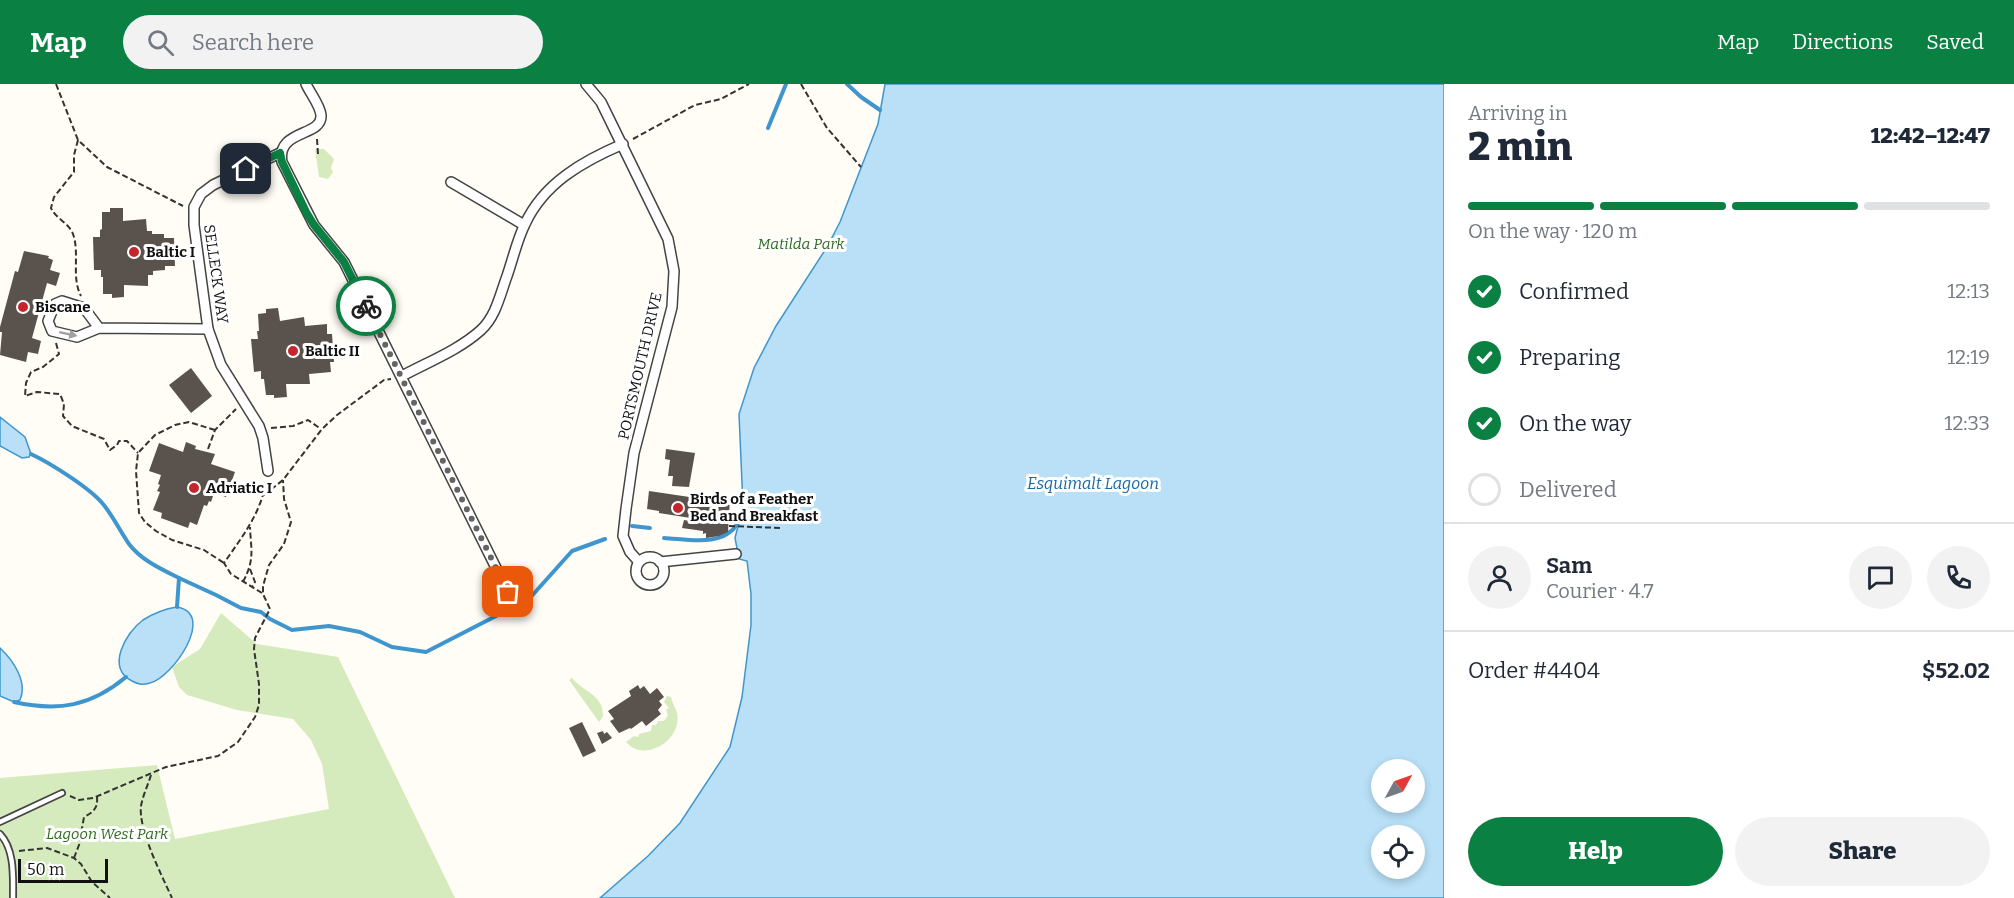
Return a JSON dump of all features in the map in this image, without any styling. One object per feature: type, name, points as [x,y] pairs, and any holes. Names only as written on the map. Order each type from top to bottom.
[{"type":"street","name":"SELLECK WAY","points":[[268,471],[259,426],[221,366],[208,329],[194,225],[194,207],[201,194],[213,185],[280,153],[286,141],[319,122],[321,114],[306,84]]},
{"type":"street","name":"PORTSMOUTH DRIVE","points":[[586,84],[601,102],[668,239],[674,271],[672,307],[634,453],[626,509],[624,536],[630,552],[639,562]]},
{"type":"street","points":[[402,376],[459,346],[482,329],[495,311],[524,225],[536,205],[564,176],[594,156],[623,144]]},
{"type":"street","points":[[280,153],[306,212],[344,262],[508,592]]},
{"type":"street","points":[[451,182],[524,225]]},
{"type":"street","points":[[99,328],[84,308],[62,301],[55,304],[48,321],[52,331],[77,337],[99,328],[208,329]]},
{"type":"street","points":[[660,562],[664,569],[662,579],[656,584],[648,585],[641,582],[636,569],[639,562],[650,557],[660,562],[736,554]]},
{"type":"lane","points":[[0,822],[62,793]]},
{"type":"lane","points":[[0,834],[10,852],[13,898]]},
{"type":"path","points":[[56,84],[78,140],[107,167],[183,206]]},
{"type":"path","points":[[623,144],[695,105],[721,99],[749,84]]},
{"type":"path","points":[[801,84],[827,128],[861,167]]},
{"type":"path","points":[[316,135],[318,154]]},
{"type":"path","points":[[78,140],[74,155],[74,172],[54,197],[51,208],[55,216],[72,230],[75,240],[76,276],[84,308]]},
{"type":"path","points":[[52,331],[59,354],[43,367],[31,372],[26,383],[25,396],[37,392],[60,394],[64,404],[63,416],[72,426],[104,439],[110,450],[119,441],[128,441],[138,453]]},
{"type":"path","points":[[264,495],[283,480],[322,429],[336,415],[384,380],[402,376]]},
{"type":"path","points":[[208,449],[215,430],[238,407]]},
{"type":"path","points":[[259,426],[273,428],[293,426],[308,420],[322,429]]},
{"type":"path","points":[[215,430],[189,422],[175,425],[155,435],[138,453],[136,471],[139,513],[145,522],[164,536],[204,550],[224,563],[231,574],[264,594]]},
{"type":"path","points":[[224,563],[250,525],[264,495],[268,471]]},
{"type":"path","points":[[62,793],[79,800],[97,797],[166,767],[218,756],[238,742],[255,717],[259,705],[260,684],[254,649],[255,638],[270,609],[263,586],[269,565],[284,544],[291,522],[284,499],[283,480]]},
{"type":"path","points":[[243,582],[253,557],[250,525]]},
{"type":"path","points":[[729,526],[781,528]]},
{"type":"path","points":[[250,569],[255,582],[252,587]]},
{"type":"path","points":[[152,775],[141,806],[142,814],[155,861],[172,898]]},
{"type":"path","points":[[74,858],[84,817],[94,810],[97,797]]},
{"type":"path","points":[[10,852],[47,848],[74,858],[81,864],[92,882],[110,898]]},
{"type":"green space","points":[[315,149],[324,149],[334,159],[331,168],[333,172],[328,179],[319,177]]},
{"type":"green space","name":"Lagoon West Park","points":[[221,613],[257,644],[338,657],[455,898],[0,898],[0,778],[157,765],[175,839],[329,809],[322,764],[311,740],[293,719],[237,710],[187,695],[179,687],[172,667],[200,649]]},
{"type":"green space","points":[[572,678],[600,703],[603,716],[599,722],[569,680]]},
{"type":"green space","points":[[667,696],[671,697],[677,713],[678,720],[674,732],[670,738],[656,748],[640,750],[633,748],[626,742],[634,736],[638,737],[639,734],[651,731],[652,725],[656,725],[658,721],[664,721],[668,715],[666,710],[669,708],[664,702]]},
{"type":"water","name":"Esquimalt Lagoon","points":[[885,84],[1444,84],[1444,898],[600,898],[648,856],[680,823],[730,747],[742,697],[751,625],[751,594],[747,561],[739,559],[735,538],[743,506],[739,414],[754,368],[776,326],[827,247],[840,222],[878,124]]},
{"type":"water","points":[[0,417],[25,437],[31,454],[29,457],[22,458],[0,446]]},
{"type":"water","points":[[177,607],[188,612],[193,621],[192,633],[187,646],[179,659],[159,679],[143,684],[132,681],[124,675],[119,659],[130,633],[151,615]]},
{"type":"water","points":[[0,648],[10,659],[21,679],[20,700],[14,702],[0,696]]},
{"type":"building","name":"Baltic I","points":[[110,208],[123,208],[123,221],[146,219],[147,231],[152,231],[152,234],[164,234],[164,238],[174,238],[175,266],[165,266],[165,270],[153,271],[153,275],[148,275],[148,286],[124,285],[124,297],[112,298],[112,294],[103,294],[101,270],[94,270],[93,237],[100,237],[102,212],[110,212]]},
{"type":"building","name":"Biscane","points":[[24,251],[49,256],[48,258],[53,260],[50,270],[60,273],[56,286],[47,283],[32,338],[41,341],[38,354],[28,352],[26,362],[0,355],[2,332],[0,332],[0,327],[15,271],[18,272]]},
{"type":"building","name":"Baltic II","points":[[278,308],[280,321],[304,317],[305,326],[327,324],[327,334],[332,334],[334,362],[330,362],[331,372],[309,374],[310,384],[286,384],[287,397],[274,398],[274,395],[266,395],[261,371],[254,372],[251,339],[258,339],[258,314],[266,313],[266,309]]},
{"type":"building","points":[[191,368],[212,396],[191,413],[169,385]]},
{"type":"building","name":"Adriatic I","points":[[186,442],[196,446],[195,449],[215,454],[211,464],[235,472],[226,497],[214,493],[211,502],[209,501],[207,506],[204,505],[197,525],[190,522],[188,528],[161,518],[162,513],[153,510],[160,492],[157,491],[161,475],[149,471],[159,443],[183,452]]},
{"type":"building","points":[[666,449],[695,453],[689,487],[672,486],[673,476],[668,476],[670,460],[665,459]]},
{"type":"building","points":[[649,491],[703,499],[702,506],[709,505],[709,497],[730,499],[728,532],[706,538],[706,533],[703,534],[703,531],[682,528],[684,520],[696,522],[697,519],[647,509]]},
{"type":"building","points":[[638,685],[640,689],[644,686],[650,694],[657,688],[664,697],[659,701],[662,705],[658,710],[661,714],[646,726],[642,721],[631,729],[619,733],[610,721],[614,719],[608,711],[631,696],[629,691]]},
{"type":"building","points":[[582,722],[596,751],[583,757],[569,728]]},
{"type":"building","points":[[603,731],[612,738],[602,744],[597,733]]},
{"type":"waterway","points":[[768,128],[786,84]]},
{"type":"waterway","points":[[847,84],[880,110]]},
{"type":"waterway","points":[[31,454],[89,491],[107,509],[139,555],[179,578],[177,607]]},
{"type":"waterway","points":[[664,538],[714,539],[731,531],[738,523]]},
{"type":"waterway","points":[[632,526],[650,528]]},
{"type":"waterway","points":[[179,578],[241,608],[261,612],[292,630],[329,626],[360,632],[392,647],[426,652],[529,599],[572,551],[605,539]]},
{"type":"waterway","points":[[14,702],[46,706],[74,704],[100,695],[126,677]]},
{"type":"way so far","points":[[366,306],[508,592]]},
{"type":"place","name":"Baltic I","points":[[134,252]]},
{"type":"place","name":"Biscane","points":[[23,307]]},
{"type":"place","name":"Baltic II","points":[[293,351]]},
{"type":"place","name":"Adriatic I","points":[[194,488]]},
{"type":"place","name":"Birds of a Feather Bed and Breakfast","points":[[678,508]]},
{"type":"route","points":[[246,169],[280,153],[306,212],[344,262],[366,306]]},
{"type":"park label","name":"Matilda Park","points":[[801,244]]}]
